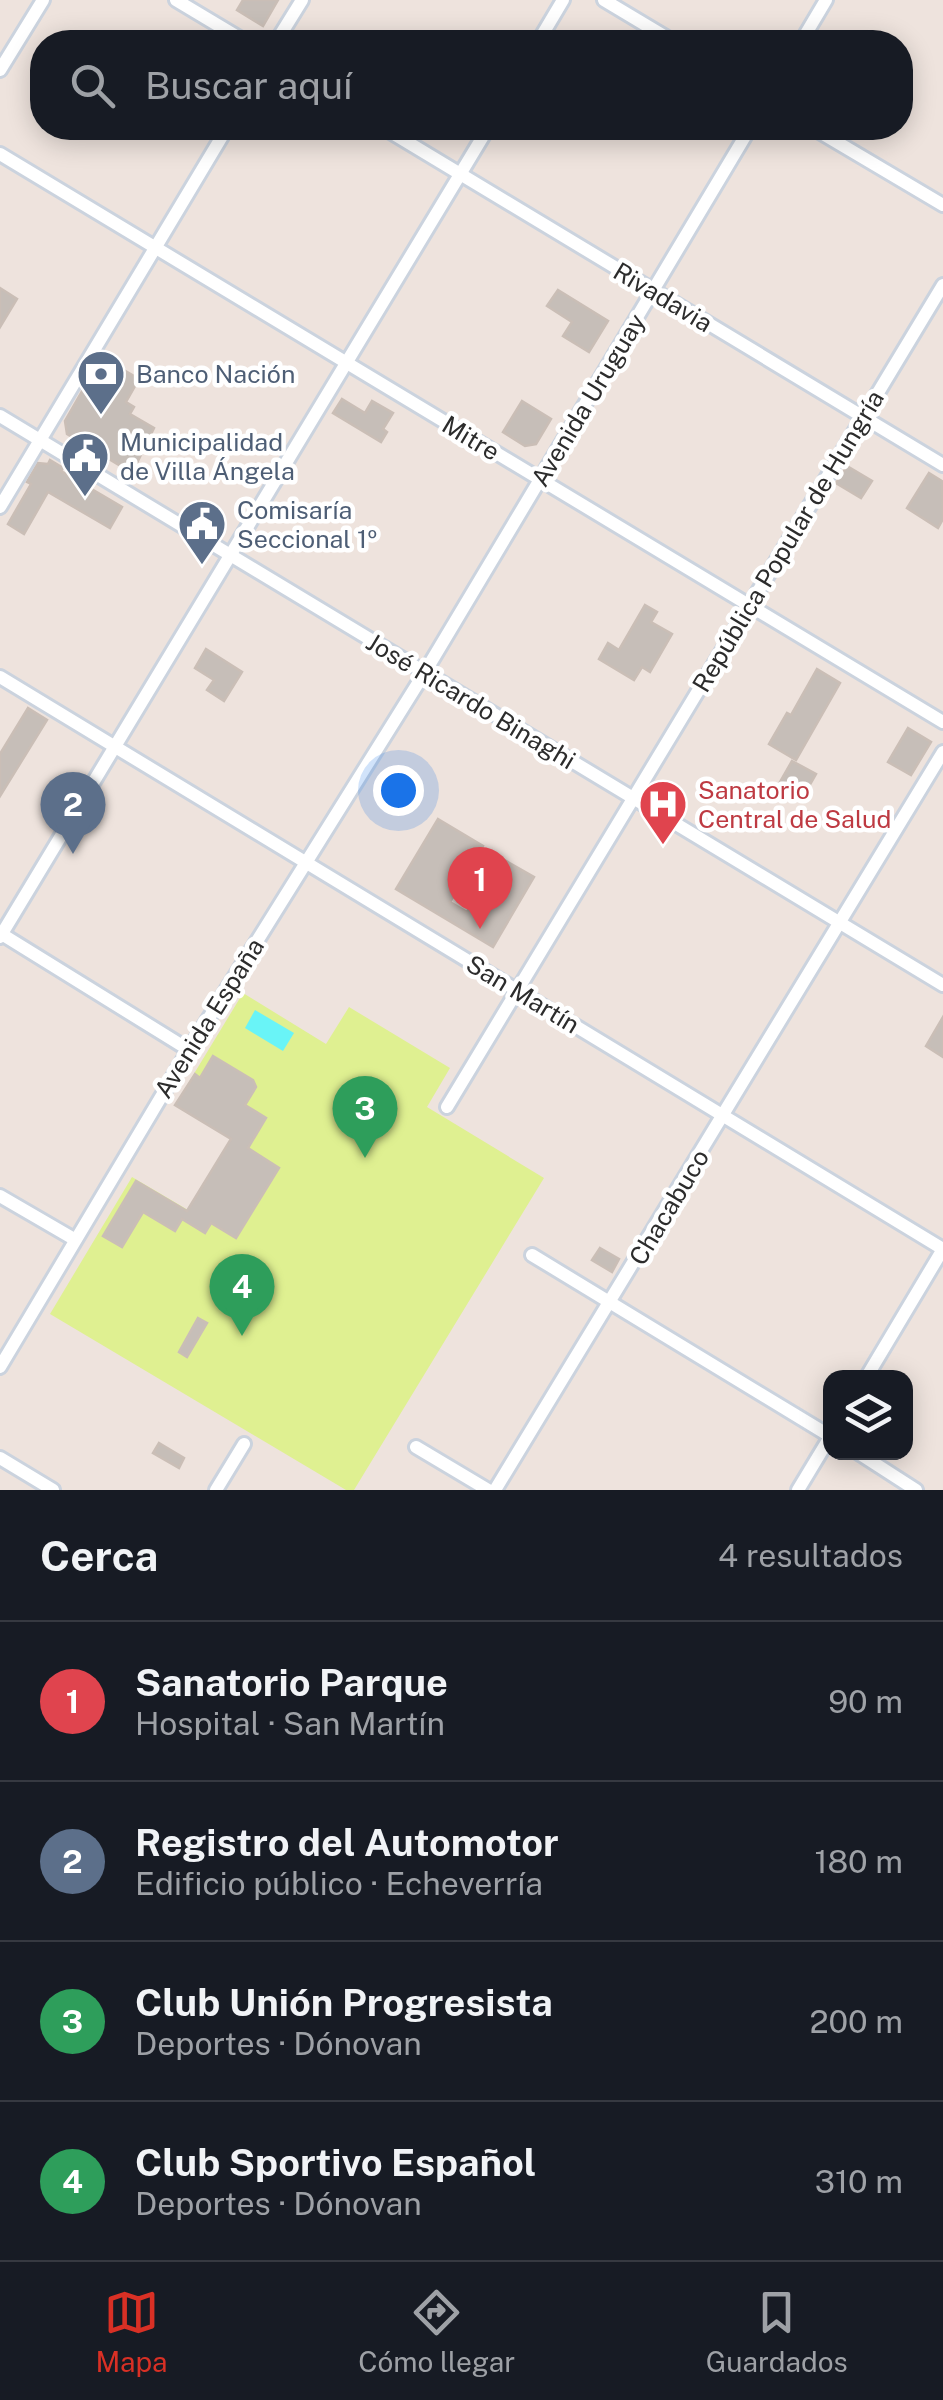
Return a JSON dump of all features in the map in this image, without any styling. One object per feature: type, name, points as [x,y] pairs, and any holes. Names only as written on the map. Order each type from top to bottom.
[{"type":"street","points":[[0,70],[43,0]]},
{"type":"street","points":[[176,0],[226,30]]},
{"type":"street","points":[[283,30],[302,0]]},
{"type":"street","points":[[545,30],[563,0]]},
{"type":"street","points":[[604,0],[654,30]]},
{"type":"street","points":[[807,30],[826,0]]},
{"type":"street","points":[[0,507],[220,140]]},
{"type":"street","name":"Rivadavia","points":[[404,140],[943,465]]},
{"type":"street","points":[[189,1050],[0,935],[481,140]]},
{"type":"street","name":"Avenida Uruguay","points":[[424,672],[743,140]]},
{"type":"street","points":[[833,140],[943,206]]},
{"type":"street","name":"Mitre","points":[[0,154],[943,722]]},
{"type":"street","name":"República Popular de Hungría","points":[[447,1108],[943,284]]},
{"type":"street","name":"José Ricardo Binaghi","points":[[0,416],[943,985]]},
{"type":"street","name":"Avenida España","points":[[0,1368],[189,1050],[424,672]]},
{"type":"street","name":"San Martín","points":[[0,677],[943,1248]]},
{"type":"street","name":"Chacabuco","points":[[492,1490],[612,1301],[943,752]]},
{"type":"street","points":[[0,1196],[74,1240]]},
{"type":"street","points":[[871,1370],[943,1248]]},
{"type":"street","points":[[532,1255],[823,1432]]},
{"type":"street","points":[[216,1490],[244,1444]]},
{"type":"street","points":[[416,1447],[492,1490]]},
{"type":"street","points":[[798,1490],[823,1448]]},
{"type":"street","points":[[0,1458],[53,1490]]},
{"type":"street","points":[[869,1460],[916,1490]]},
{"type":"green space","points":[[243,993],[326,1044],[349,1007],[450,1068],[427,1107],[544,1178],[354,1490],[346,1490],[50,1314],[132,1177],[188,1210],[231,1139],[175,1105]]},
{"type":"water","points":[[255,1010],[294,1033],[283,1051],[245,1028]]},
{"type":"building","points":[[243,0],[278,0],[263,26],[237,10]]},
{"type":"building","points":[[0,288],[17,299],[0,327]]},
{"type":"building","points":[[558,290],[608,321],[589,352],[563,336],[572,322],[547,306]]},
{"type":"building","name":"Banco Nación","points":[[105,359],[139,379],[126,402],[134,407],[130,414],[154,428],[136,465],[134,462],[129,471],[67,434],[65,421],[96,367],[100,369]]},
{"type":"building","points":[[342,399],[365,413],[372,401],[393,413],[383,429],[387,432],[381,442],[333,413]]},
{"type":"building","points":[[522,401],[551,419],[536,444],[525,446],[503,432]]},
{"type":"building","name":"Municipalidad de Villa Ángela","points":[[50,460],[63,468],[61,471],[122,507],[110,528],[48,492],[24,534],[8,524],[38,463],[48,464]]},
{"type":"building","points":[[847,466],[872,481],[861,498],[836,483]]},
{"type":"building","points":[[929,473],[942,481],[943,519],[938,528],[907,508]]},
{"type":"building","points":[[645,605],[657,612],[651,622],[672,634],[650,672],[642,667],[634,680],[599,659],[608,643],[619,650]]},
{"type":"building","points":[[206,649],[242,672],[224,701],[207,690],[214,680],[195,668]]},
{"type":"building","points":[[817,669],[840,683],[796,760],[769,744]]},
{"type":"building","points":[[28,708],[47,720],[0,796],[0,754]]},
{"type":"building","points":[[908,728],[931,742],[911,775],[888,762]]},
{"type":"building","points":[[792,761],[816,774],[804,795],[780,782]]},
{"type":"building","points":[[438,819],[483,846],[450,902],[467,912],[499,857],[534,877],[493,947],[396,889]]},
{"type":"building","points":[[943,1017],[943,1057],[926,1046]]},
{"type":"building","points":[[213,1056],[253,1080],[256,1087],[245,1105],[266,1118],[248,1148],[279,1168],[236,1238],[211,1223],[205,1233],[182,1219],[175,1231],[143,1212],[122,1247],[103,1236],[136,1181],[187,1211],[231,1139],[175,1105],[195,1074],[200,1078]]},
{"type":"building","points":[[600,1248],[619,1259],[612,1272],[592,1260]]},
{"type":"building","points":[[198,1318],[207,1323],[187,1357],[179,1352]]},
{"type":"building","points":[[159,1443],[184,1458],[179,1468],[153,1453]]},
{"type":"place","name":"Banco Nación","points":[[101,416]]},
{"type":"place","name":"Municipalidad de Villa Ángela","points":[[85,498]]},
{"type":"place","name":"Comisaría Seccional 1º","points":[[202,566]]},
{"type":"place","name":"Sanatorio Central de Salud","points":[[663,846]]},
{"type":"place","name":"Registro del Automotor","points":[[73,854]]},
{"type":"place","name":"Sanatorio Parque","points":[[480,929]]},
{"type":"place","name":"Club Unión Progresista","points":[[365,1158]]},
{"type":"place","name":"Club Sportivo Español","points":[[242,1336]]}]
